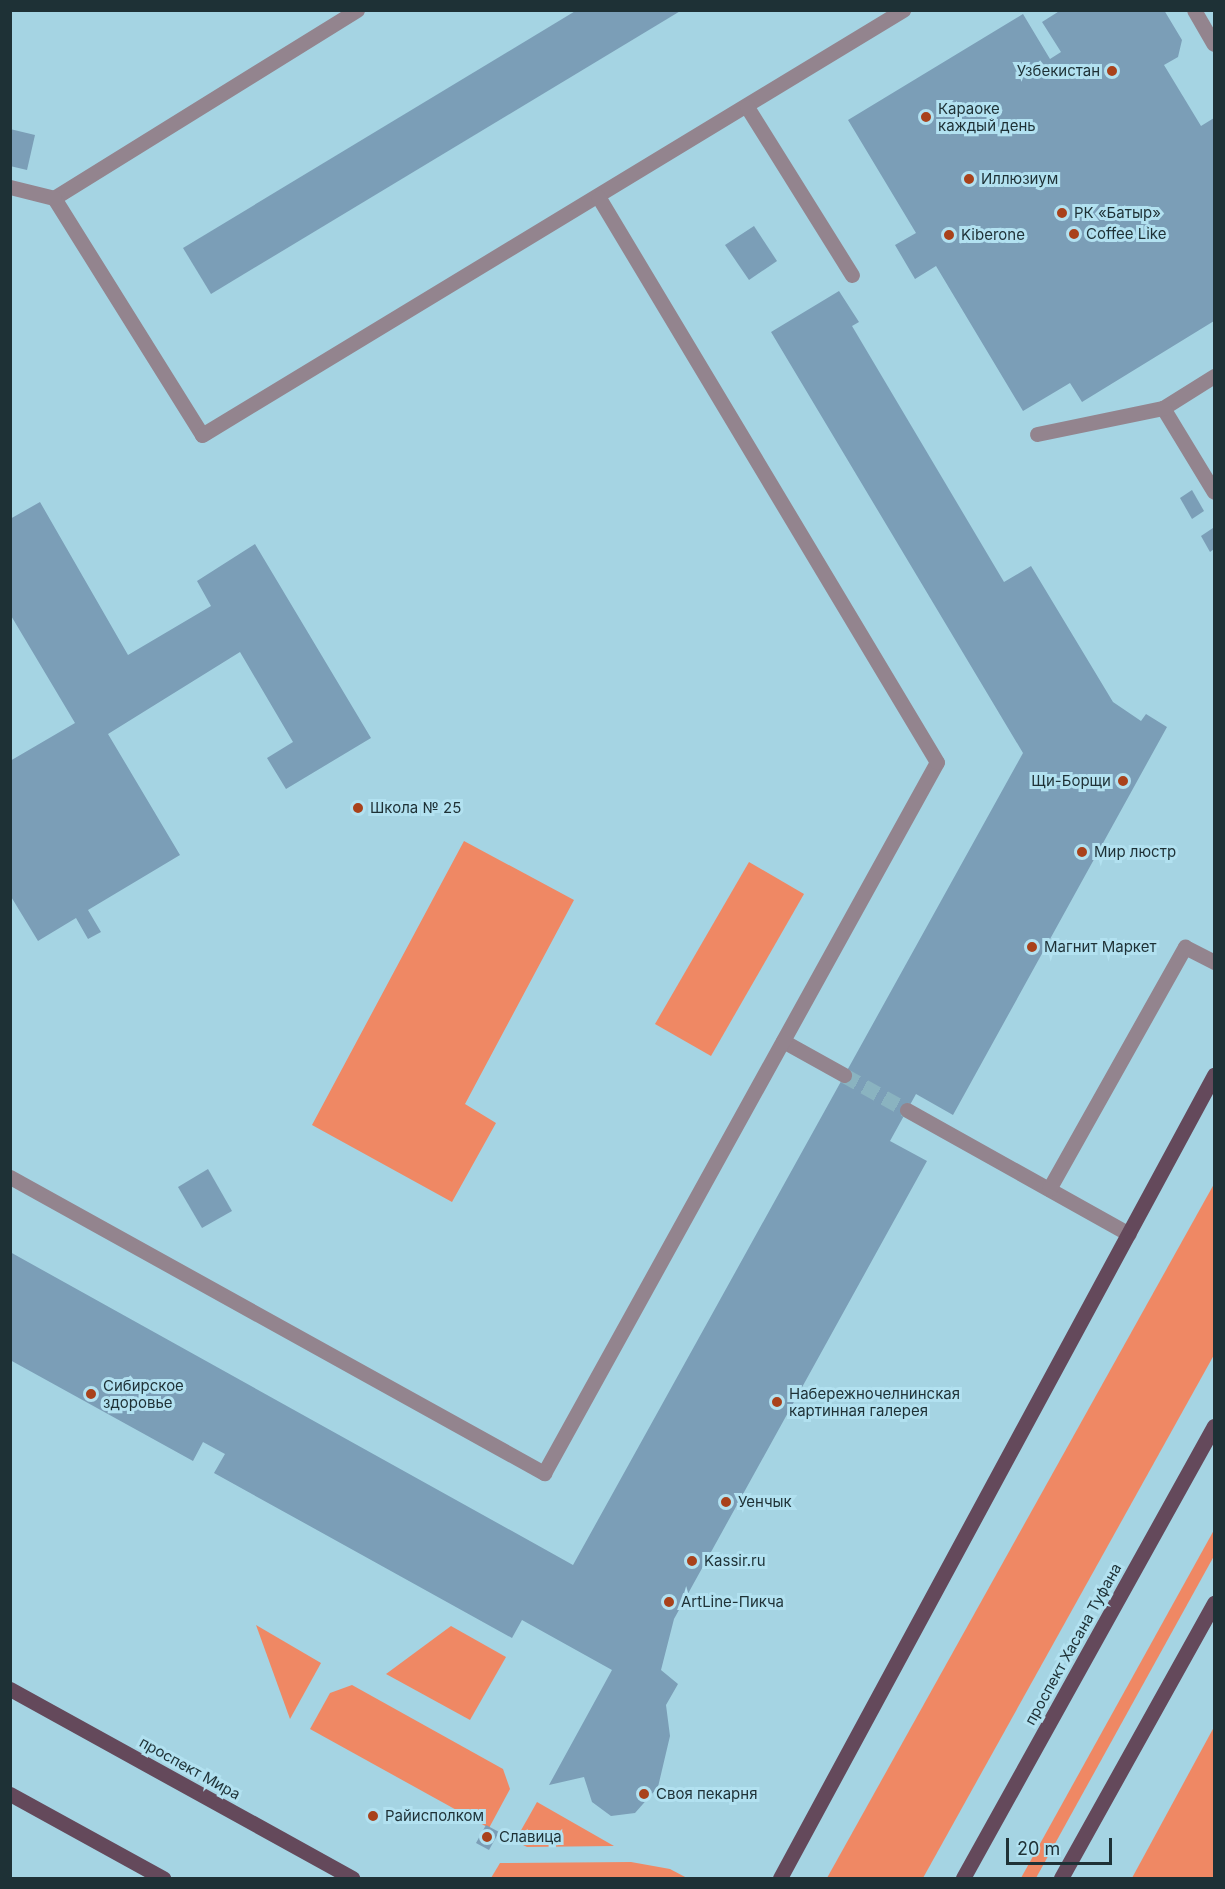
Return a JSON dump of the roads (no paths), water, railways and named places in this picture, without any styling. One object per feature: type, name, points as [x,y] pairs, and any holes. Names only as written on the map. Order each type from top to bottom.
[{"type":"main road","points":[[780,1878],[1129,1234],[1211,1088],[1215,1075]]},
{"type":"main road","name":"проспект Хасана Туфана","points":[[963,1878],[1215,1426]]},
{"type":"main road","points":[[1061,1878],[1215,1602]]},
{"type":"main road","name":"проспект Мира","points":[[10,1689],[352,1878]]},
{"type":"main road","points":[[10,1794],[164,1878]]},
{"type":"street","points":[[54,198],[357,10]]},
{"type":"street","points":[[10,187],[54,198],[202,435],[599,198],[903,10]]},
{"type":"street","points":[[1194,10],[1215,44]]},
{"type":"street","points":[[747,107],[852,275]]},
{"type":"street","points":[[10,1177],[544,1473],[937,762],[599,198]]},
{"type":"street","points":[[1037,434],[1163,408],[1215,376]]},
{"type":"street","points":[[1163,408],[1215,492]]},
{"type":"street","points":[[1049,1189],[1185,946],[1215,962]]},
{"type":"street","points":[[783,1041],[844,1076]]},
{"type":"street","points":[[907,1110],[1129,1234]]},
{"type":"tunnel","points":[[844,1075],[907,1110]]},
{"type":"place","name":"Узбекистан","points":[[1112,71]]},
{"type":"place","name":"Караоке каждый день","points":[[926,117]]},
{"type":"place","name":"Иллюзиум","points":[[969,179]]},
{"type":"place","name":"РК «Батыр»","points":[[1062,213]]},
{"type":"place","name":"Coffee Like","points":[[1074,234]]},
{"type":"place","name":"Kiberone","points":[[949,235]]},
{"type":"place","name":"Щи-Борщи","points":[[1123,781]]},
{"type":"place","name":"Школа № 25","points":[[358,808]]},
{"type":"place","name":"Мир люстр","points":[[1082,852]]},
{"type":"place","name":"Магнит Маркет","points":[[1032,947]]},
{"type":"place","name":"Сибирское здоровье","points":[[91,1394]]},
{"type":"place","name":"Набережночелнинская картинная галерея","points":[[777,1402]]},
{"type":"place","name":"Уенчык","points":[[726,1502]]},
{"type":"place","name":"Kassir.ru","points":[[692,1561]]},
{"type":"place","name":"ArtLine-Пикча","points":[[669,1602]]},
{"type":"place","name":"Своя пекарня","points":[[644,1794]]},
{"type":"place","name":"Райисполком","points":[[373,1816]]},
{"type":"place","name":"Славица","points":[[487,1837]]}]
